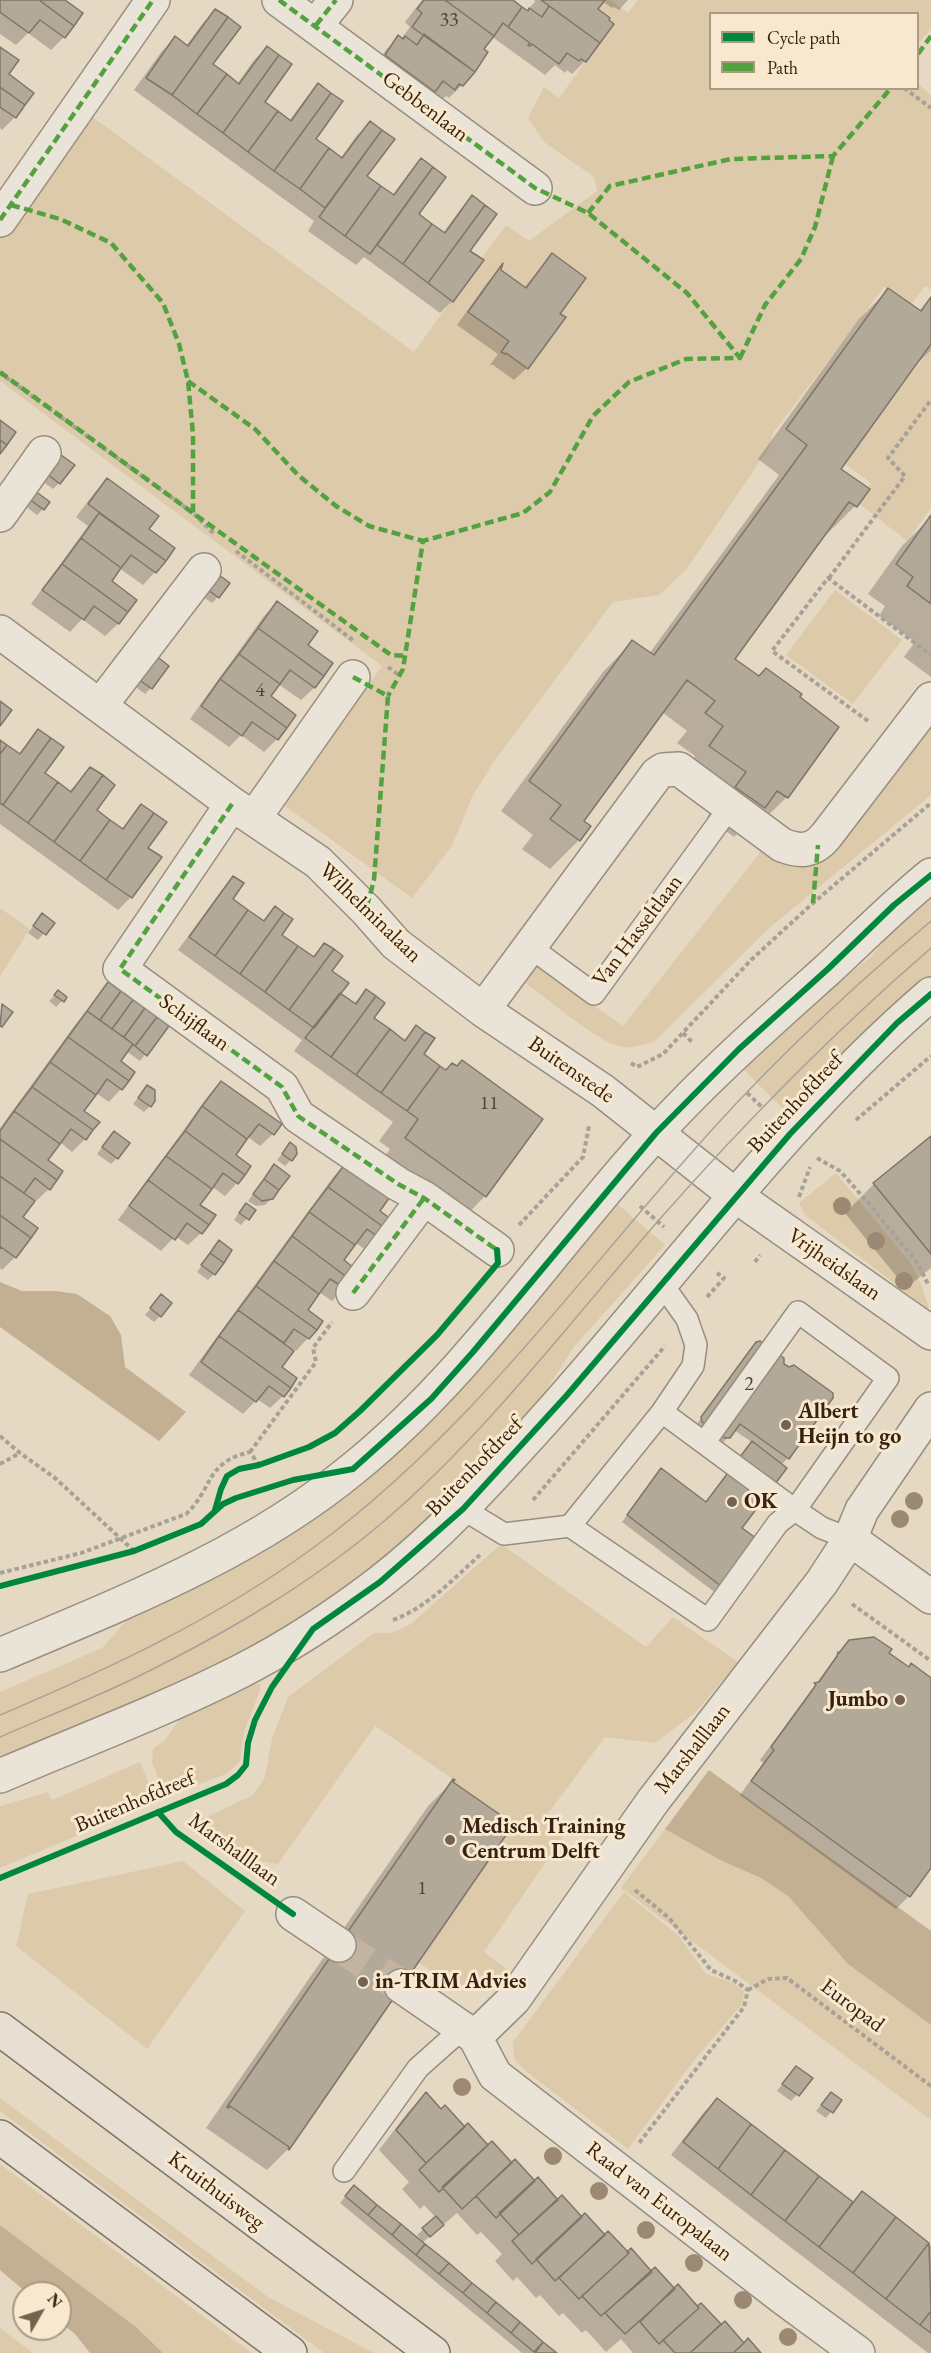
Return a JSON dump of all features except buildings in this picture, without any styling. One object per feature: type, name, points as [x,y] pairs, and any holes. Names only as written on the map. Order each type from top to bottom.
[{"type":"main road","name":"Kruithuisweg","points":[[0,2028],[433,2353]]},
{"type":"main road","points":[[0,2137],[290,2353]]},
{"type":"street","points":[[0,220],[153,0]]},
{"type":"street","name":"Gebbenlaan","points":[[279,0],[535,188]]},
{"type":"street","points":[[316,26],[336,0]]},
{"type":"street","points":[[0,515],[44,453]]},
{"type":"street","points":[[100,706],[204,570]]},
{"type":"street","name":"Wilhelminalaan","points":[[0,632],[243,811],[318,862],[396,944],[483,1010]]},
{"type":"street","points":[[243,811],[358,663]]},
{"type":"street","points":[[483,1010],[657,774],[663,770],[679,770],[782,845],[801,851],[810,849],[818,845],[826,836],[931,699]]},
{"type":"street","name":"Schijflaan","points":[[243,811],[120,969],[282,1088],[298,1116],[398,1184],[424,1198],[497,1250]]},
{"type":"street","points":[[0,1655],[126,1603],[192,1572],[281,1521],[345,1475],[393,1435],[438,1391],[473,1352],[656,1133],[739,1049],[931,874]]},
{"type":"street","name":"Buitenhofdreef","points":[[0,1776],[249,1666],[313,1629],[380,1582],[463,1509],[567,1395],[819,1102],[897,1023],[931,994]]},
{"type":"street","name":"Buitenstede","points":[[483,1010],[612,1098],[656,1133]]},
{"type":"street","points":[[656,1133],[736,1197]]},
{"type":"street","name":"Vrijheidslaan","points":[[736,1197],[931,1333]]},
{"type":"street","points":[[353,1293],[424,1198]]},
{"type":"street","name":"Marshalllaan","points":[[469,2032],[514,1999],[653,1801],[822,1582],[850,1539],[862,1510],[931,1409]]},
{"type":"street","points":[[850,1539],[931,1598]]},
{"type":"street","name":"Marshalllaan","points":[[293,1914],[339,1945]]},
{"type":"street","points":[[401,1986],[469,2032]]},
{"type":"street","name":"Raad van Europalaan","points":[[469,2032],[495,2075],[858,2353]]},
{"type":"lane","name":"Van Hasseltlaan","points":[[530,947],[594,994],[730,807]]},
{"type":"lane","points":[[570,1526],[662,1412],[693,1366],[696,1345],[687,1319],[662,1284]]},
{"type":"lane","points":[[463,1509],[504,1534],[570,1526],[708,1620],[778,1522],[795,1510],[888,1378],[798,1312],[704,1443]]},
{"type":"lane","points":[[662,1412],[795,1510],[822,1528],[850,1539]]},
{"type":"lane","points":[[344,2171],[418,2068],[469,2032]]},
{"type":"path","points":[[907,90],[931,108]]},
{"type":"path","points":[[0,373],[193,513],[217,537]]},
{"type":"path","points":[[897,743],[772,651],[905,476],[888,458],[931,400]]},
{"type":"path","points":[[236,551],[358,663]]},
{"type":"path","points":[[828,578],[931,656]]},
{"type":"path","points":[[381,662],[400,676]]},
{"type":"path","points":[[849,1125],[931,1056]]},
{"type":"path","points":[[497,1250],[583,1157],[589,1126],[637,1067]]},
{"type":"path","points":[[755,1262],[798,1199],[814,1156],[823,1148]]},
{"type":"path","points":[[814,1156],[840,1171],[916,1261],[931,1291]]},
{"type":"path","points":[[583,1157],[724,1278]]},
{"type":"path","points":[[924,1276],[931,1271]]},
{"type":"path","points":[[0,1573],[81,1553],[186,1514],[195,1506],[213,1472],[232,1456],[250,1452],[316,1362],[313,1348],[353,1293]]},
{"type":"path","points":[[0,1436],[55,1478],[134,1551]]},
{"type":"path","points":[[250,1452],[259,1465]]},
{"type":"path","points":[[0,1464],[20,1453]]},
{"type":"path","points":[[249,1467],[269,1461]]},
{"type":"path","points":[[123,1554],[143,1547]]},
{"type":"path","points":[[822,1582],[931,1661]]},
{"type":"path","points":[[604,1869],[629,1885],[669,1918],[711,1970],[748,1990],[744,2007],[618,2171]]},
{"type":"shaded area","points":[[602,0],[610,0],[628,13],[638,0],[931,0],[931,29],[919,43],[919,12],[709,12],[709,90],[919,90],[919,85],[931,95],[931,290],[925,286],[910,306],[884,287],[773,433],[769,448],[686,570],[659,595],[613,602],[495,760],[472,797],[452,846],[412,898],[282,804],[382,666],[0,381],[0,224],[83,110],[414,352],[506,225],[529,241],[597,191],[594,177],[544,142],[528,118],[544,87],[559,98],[605,35],[587,21]]},
{"type":"shaded area","points":[[931,348],[931,508],[907,541],[857,502],[871,483],[844,463]]},
{"type":"shaded area","points":[[835,590],[902,640],[853,704],[786,655]]},
{"type":"shaded area","points":[[931,715],[931,795],[768,929],[655,1041],[627,1047],[608,1042],[524,982],[537,965],[623,1026],[762,850],[774,859],[786,863],[812,864]]},
{"type":"shaded area","points":[[931,893],[931,978],[915,991],[790,1116],[742,1068],[820,998],[873,955],[900,918]]},
{"type":"shaded area","points":[[0,908],[30,929],[0,976]]},
{"type":"shaded area","points":[[836,1173],[909,1261],[919,1279],[930,1311],[805,1215],[799,1203]]},
{"type":"shaded area","points":[[614,1201],[665,1245],[573,1348],[547,1389],[485,1464],[400,1547],[357,1581],[262,1642],[194,1679],[0,1761],[0,1692],[102,1648],[126,1621],[187,1592],[244,1559]]},
{"type":"shaded area","points":[[0,1282],[22,1291],[56,1291],[77,1294],[110,1316],[121,1335],[125,1367],[186,1412],[159,1441],[0,1327]]},
{"type":"shaded area","points":[[501,1544],[646,1647],[673,1617],[738,1662],[695,1713],[655,1743],[605,1737],[544,1819],[565,1834],[484,1952],[508,1970],[486,1984],[466,1988],[450,1983],[419,1963],[515,1822],[512,1823],[453,1782],[453,1779],[375,1726],[278,1864],[251,1860],[224,1843],[198,1821],[253,1795],[265,1777],[272,1738],[288,1697],[374,1633],[392,1633],[411,1624]]},
{"type":"shaded area","points":[[252,1683],[260,1684],[260,1690],[244,1732],[240,1762],[226,1774],[166,1797],[152,1763],[153,1749],[165,1740],[180,1718]]},
{"type":"shaded area","points":[[140,1762],[157,1802],[0,1868],[0,1806],[48,1792],[52,1800]]},
{"type":"shaded area","points":[[709,1770],[931,1931],[931,2025],[848,1964],[788,1896],[761,1878],[720,1860],[665,1829]]},
{"type":"shaded area","points":[[665,1829],[720,1860],[761,1878],[788,1896],[848,1964],[931,2025],[931,2120],[621,1888]]},
{"type":"shaded area","points":[[183,1861],[245,1911],[147,2049],[16,1946],[28,1894]]},
{"type":"shaded area","points":[[624,1892],[678,1935],[706,1974],[731,1982],[744,1991],[742,2004],[692,2063],[628,2149],[527,2072],[514,2059],[513,2042]]},
{"type":"shaded area","points":[[0,2098],[268,2297],[374,2353],[324,2353],[0,2111]]},
{"type":"shaded area","points":[[0,2164],[252,2353],[163,2353],[136,2327],[0,2225]]},
{"type":"shaded area","points":[[0,2225],[136,2327],[163,2353],[90,2353],[72,2332],[72,2281],[13,2281],[0,2270]]},
{"type":"shaded area","points":[[0,2328],[12,2337],[12,2341],[17,2341],[33,2353],[0,2353]]},
{"type":"tunnel","points":[[339,1945],[401,1986]]},
{"type":"tram line","points":[[0,1715],[124,1660],[203,1618],[280,1571],[317,1545],[369,1503],[419,1459],[512,1362],[714,1127],[773,1065],[866,977],[931,921]]},
{"type":"tram line","points":[[0,1737],[137,1677],[202,1644],[265,1607],[326,1567],[383,1522],[421,1488],[492,1414],[659,1220],[757,1113],[825,1045],[931,948]]},
{"type":"marked path","points":[[0,220],[153,0]]},
{"type":"marked path","points":[[279,0],[535,188],[588,213],[687,293],[740,358],[686,359],[629,382],[593,416],[550,492],[523,513],[423,541],[403,669],[388,696]]},
{"type":"marked path","points":[[316,25],[336,0]]},
{"type":"marked path","points":[[919,53],[931,36]]},
{"type":"marked path","points":[[588,213],[610,186],[731,159],[833,156],[889,90]]},
{"type":"marked path","points":[[740,358],[765,305],[801,259],[815,227],[833,156]]},
{"type":"marked path","points":[[11,205],[60,219],[111,243],[163,303],[179,344],[188,381],[193,434],[193,513],[391,655],[406,656]]},
{"type":"marked path","points":[[0,372],[193,513]]},
{"type":"marked path","points":[[188,381],[255,429],[298,475],[336,506],[369,526],[423,541]]},
{"type":"marked path","points":[[353,677],[388,696],[374,880],[366,910]]},
{"type":"marked path","points":[[232,804],[120,969],[282,1087],[298,1116],[398,1184],[424,1198],[497,1250]]},
{"type":"marked path","points":[[813,903],[818,845]]},
{"type":"marked path","points":[[353,1293],[424,1198]]},
{"type":"cycle path","points":[[0,1586],[134,1551],[201,1524],[223,1504],[236,1498],[293,1480],[353,1469],[431,1399],[656,1133],[739,1049],[829,968],[894,905],[931,875]]},
{"type":"cycle path","points":[[0,1878],[226,1784],[238,1775],[246,1765],[248,1743],[255,1720],[272,1687],[313,1629],[380,1582],[463,1509],[567,1395],[790,1134],[897,1023],[931,994]]},
{"type":"cycle path","points":[[215,1510],[227,1476],[239,1469],[259,1465],[309,1447],[335,1433],[360,1411],[437,1335],[498,1263],[497,1250]]},
{"type":"cycle path","points":[[158,1812],[176,1832],[293,1914]]},
{"type":"place","name":"Albert Heijn to go","points":[[786,1425]]},
{"type":"place","name":"OK","points":[[732,1502]]},
{"type":"place","name":"Jumbo","points":[[900,1700]]},
{"type":"place","name":"Medisch Training Centrum Delft","points":[[450,1840]]},
{"type":"place","name":"in-TRIM Advies","points":[[363,1982]]}]
